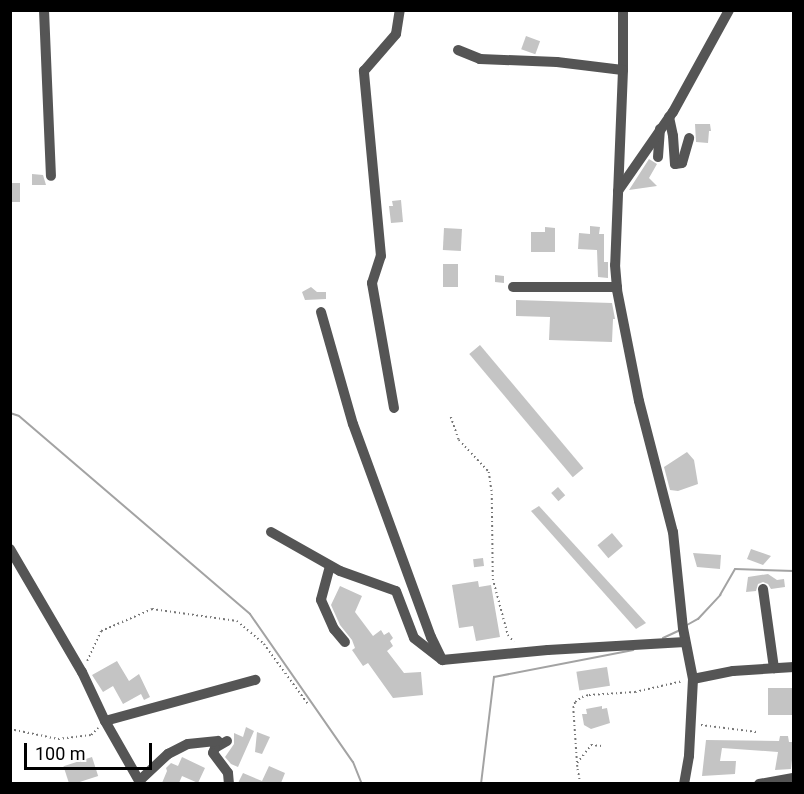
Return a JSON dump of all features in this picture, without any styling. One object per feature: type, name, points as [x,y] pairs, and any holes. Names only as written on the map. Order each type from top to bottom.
[{"type":"street","points":[[44,10],[51,176]]},
{"type":"street","points":[[394,408],[372,283],[381,256],[364,71],[396,34],[400,10]]},
{"type":"street","points":[[623,10],[617,287],[639,401],[673,532],[682,617],[693,679],[687,783]]},
{"type":"street","points":[[618,191],[669,117],[729,10]]},
{"type":"street","points":[[459,50],[480,59],[557,62],[623,69]]},
{"type":"street","points":[[669,117],[675,164],[682,163],[689,138]]},
{"type":"street","points":[[658,157],[660,129]]},
{"type":"street","points":[[513,287],[617,287]]},
{"type":"street","points":[[321,312],[353,424],[431,637],[442,660]]},
{"type":"street","points":[[271,532],[330,566],[396,591],[411,633],[418,644],[442,660],[685,639]]},
{"type":"street","points":[[10,549],[82,672],[105,721],[140,782],[168,754],[188,744],[222,741],[213,753],[228,773],[229,783]]},
{"type":"street","points":[[330,566],[321,600],[334,629],[345,642]]},
{"type":"street","points":[[764,590],[774,668]]},
{"type":"street","points":[[693,679],[733,671],[794,667]]},
{"type":"street","points":[[105,721],[255,680]]},
{"type":"street","points":[[759,783],[794,778]]},
{"type":"path","points":[[451,417],[459,440],[489,472],[492,494],[493,579],[508,635],[522,652]]},
{"type":"path","points":[[82,672],[101,631],[117,622],[152,609],[199,613],[237,621],[253,632],[283,666],[308,704]]},
{"type":"path","points":[[580,783],[576,764],[573,708],[582,696],[635,692],[693,679]]},
{"type":"path","points":[[10,729],[58,738],[91,735],[105,721]]},
{"type":"path","points":[[692,724],[757,732]]},
{"type":"path","points":[[576,764],[591,745],[602,746]]},
{"type":"building","points":[[526,36],[540,41],[535,54],[521,49]]},
{"type":"building","points":[[695,124],[710,124],[708,143],[696,142]]},
{"type":"building","points":[[649,159],[657,164],[649,178],[657,186],[629,190]]},
{"type":"building","points":[[32,174],[43,175],[46,185],[32,185]]},
{"type":"building","points":[[10,183],[20,183],[20,202],[10,202]]},
{"type":"building","points":[[401,200],[403,222],[391,223],[389,206],[393,206],[392,201]]},
{"type":"building","points":[[590,226],[600,227],[599,234],[604,234],[604,262],[608,262],[608,278],[598,277],[597,250],[578,249],[579,233],[590,234]]},
{"type":"building","points":[[545,227],[555,228],[555,252],[531,252],[531,232],[545,232]]},
{"type":"building","points":[[444,228],[462,229],[461,251],[443,250]]},
{"type":"building","points":[[443,264],[458,264],[458,287],[443,287]]},
{"type":"building","points":[[495,275],[504,276],[504,283],[495,282]]},
{"type":"building","points":[[311,287],[317,292],[326,292],[326,299],[305,300],[302,292]]},
{"type":"building","points":[[516,300],[612,303],[615,319],[613,319],[612,342],[549,340],[550,317],[516,316]]},
{"type":"building","points":[[480,345],[583,468],[573,477],[469,354]]},
{"type":"building","points":[[687,452],[694,460],[698,484],[678,491],[670,490],[664,467]]},
{"type":"building","points":[[558,487],[565,495],[558,501],[551,493]]},
{"type":"building","points":[[539,506],[646,623],[636,629],[531,511]]},
{"type":"building","points":[[612,533],[623,546],[608,558],[597,545]]},
{"type":"building","points":[[751,549],[771,556],[763,565],[747,559]]},
{"type":"building","points":[[693,553],[721,555],[720,569],[697,567]]},
{"type":"building","points":[[483,558],[484,566],[474,567],[473,559]]},
{"type":"building","points":[[768,574],[777,580],[784,579],[785,587],[771,589],[763,582],[758,584],[756,591],[746,592],[748,577]]},
{"type":"building","points":[[478,581],[479,587],[491,585],[500,637],[476,641],[473,626],[459,628],[452,585]]},
{"type":"building","points":[[340,586],[362,596],[355,612],[373,636],[381,630],[384,635],[389,632],[393,638],[390,641],[393,646],[387,651],[404,673],[421,672],[423,695],[393,698],[368,663],[363,666],[352,650],[355,648],[352,640],[340,625],[331,605]]},
{"type":"building","points":[[117,661],[129,681],[139,674],[150,697],[144,700],[141,694],[123,704],[113,686],[103,692],[92,675]]},
{"type":"building","points":[[607,667],[610,686],[579,691],[576,672]]},
{"type":"building","points":[[768,688],[794,688],[794,715],[768,715]]},
{"type":"building","points":[[602,706],[602,709],[607,708],[610,723],[591,729],[584,725],[582,714],[587,714],[586,709]]},
{"type":"building","points":[[246,727],[254,731],[238,767],[231,764],[225,757],[234,744],[234,733],[243,737]]},
{"type":"building","points":[[257,732],[270,737],[262,754],[255,752]]},
{"type":"building","points":[[780,736],[788,736],[789,742],[794,742],[791,769],[775,770],[778,752],[722,748],[720,761],[736,761],[735,774],[702,776],[706,740],[779,741]]},
{"type":"building","points":[[92,757],[98,776],[69,784],[63,766]]},
{"type":"building","points":[[182,757],[205,768],[198,783],[182,776],[179,783],[162,783],[166,768],[171,763],[178,766]]},
{"type":"building","points":[[269,766],[285,773],[281,783],[238,783],[243,773],[262,781]]},
{"type":"waterway","points":[[10,413],[19,416],[250,614],[353,762],[362,784]]},
{"type":"waterway","points":[[687,625],[698,619],[720,595],[735,569],[794,571]]},
{"type":"waterway","points":[[663,638],[680,630]]},
{"type":"waterway","points":[[481,784],[494,677],[633,650]]}]
